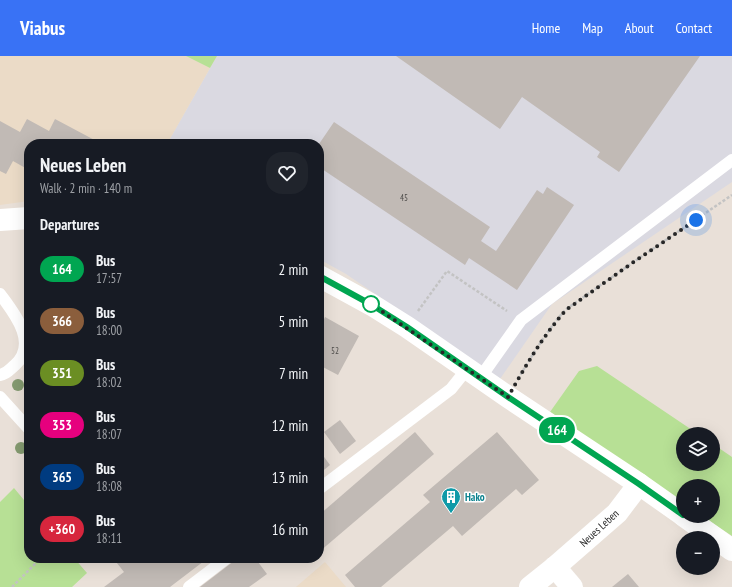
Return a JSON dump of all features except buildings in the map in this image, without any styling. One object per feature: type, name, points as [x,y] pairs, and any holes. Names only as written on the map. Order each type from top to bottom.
[{"type":"street","points":[[0,220],[24,218]]},
{"type":"street","points":[[324,279],[372,305],[407,327],[676,510]]},
{"type":"street","name":"Neues Leben","points":[[530,587],[556,567],[617,513],[639,484]]},
{"type":"street","points":[[694,523],[732,550]]},
{"type":"street","points":[[556,567],[572,587]]},
{"type":"lane","points":[[324,485],[451,389],[474,374],[521,320],[732,160]]},
{"type":"lane","points":[[0,294],[13,311],[24,332]]},
{"type":"lane","points":[[0,375],[5,374],[19,362],[24,352]]},
{"type":"lane","points":[[0,397],[24,423]]},
{"type":"lane","points":[[189,587],[220,563]]},
{"type":"path","points":[[508,397],[532,354],[566,310],[732,195]]},
{"type":"path","points":[[407,327],[447,271],[521,320]]},
{"type":"path","points":[[12,587],[36,563]]},
{"type":"shaded area","points":[[0,56],[186,56],[210,68],[170,139],[24,139],[24,202],[0,205]]},
{"type":"shaded area","points":[[217,56],[732,56],[732,182],[552,304],[500,379],[346,274],[324,262],[324,139],[170,139]]},
{"type":"shaded area","points":[[325,562],[346,587],[296,587],[324,563]]},
{"type":"green space","points":[[186,56],[217,56],[210,68]]},
{"type":"green space","points":[[597,366],[688,427],[676,427],[676,471],[720,471],[720,449],[732,457],[732,536],[712,523],[720,523],[720,479],[676,479],[676,498],[550,412],[579,371]]},
{"type":"green space","points":[[14,488],[24,500],[24,563],[78,563],[87,573],[72,587],[0,587],[0,502]]},
{"type":"bus line","name":"164","points":[[324,279],[372,305],[407,327],[676,510]]},
{"type":"place","name":"Hako","points":[[451,514]]},
{"type":"route","points":[[371,304],[508,397],[532,354],[566,310],[696,220]]}]
